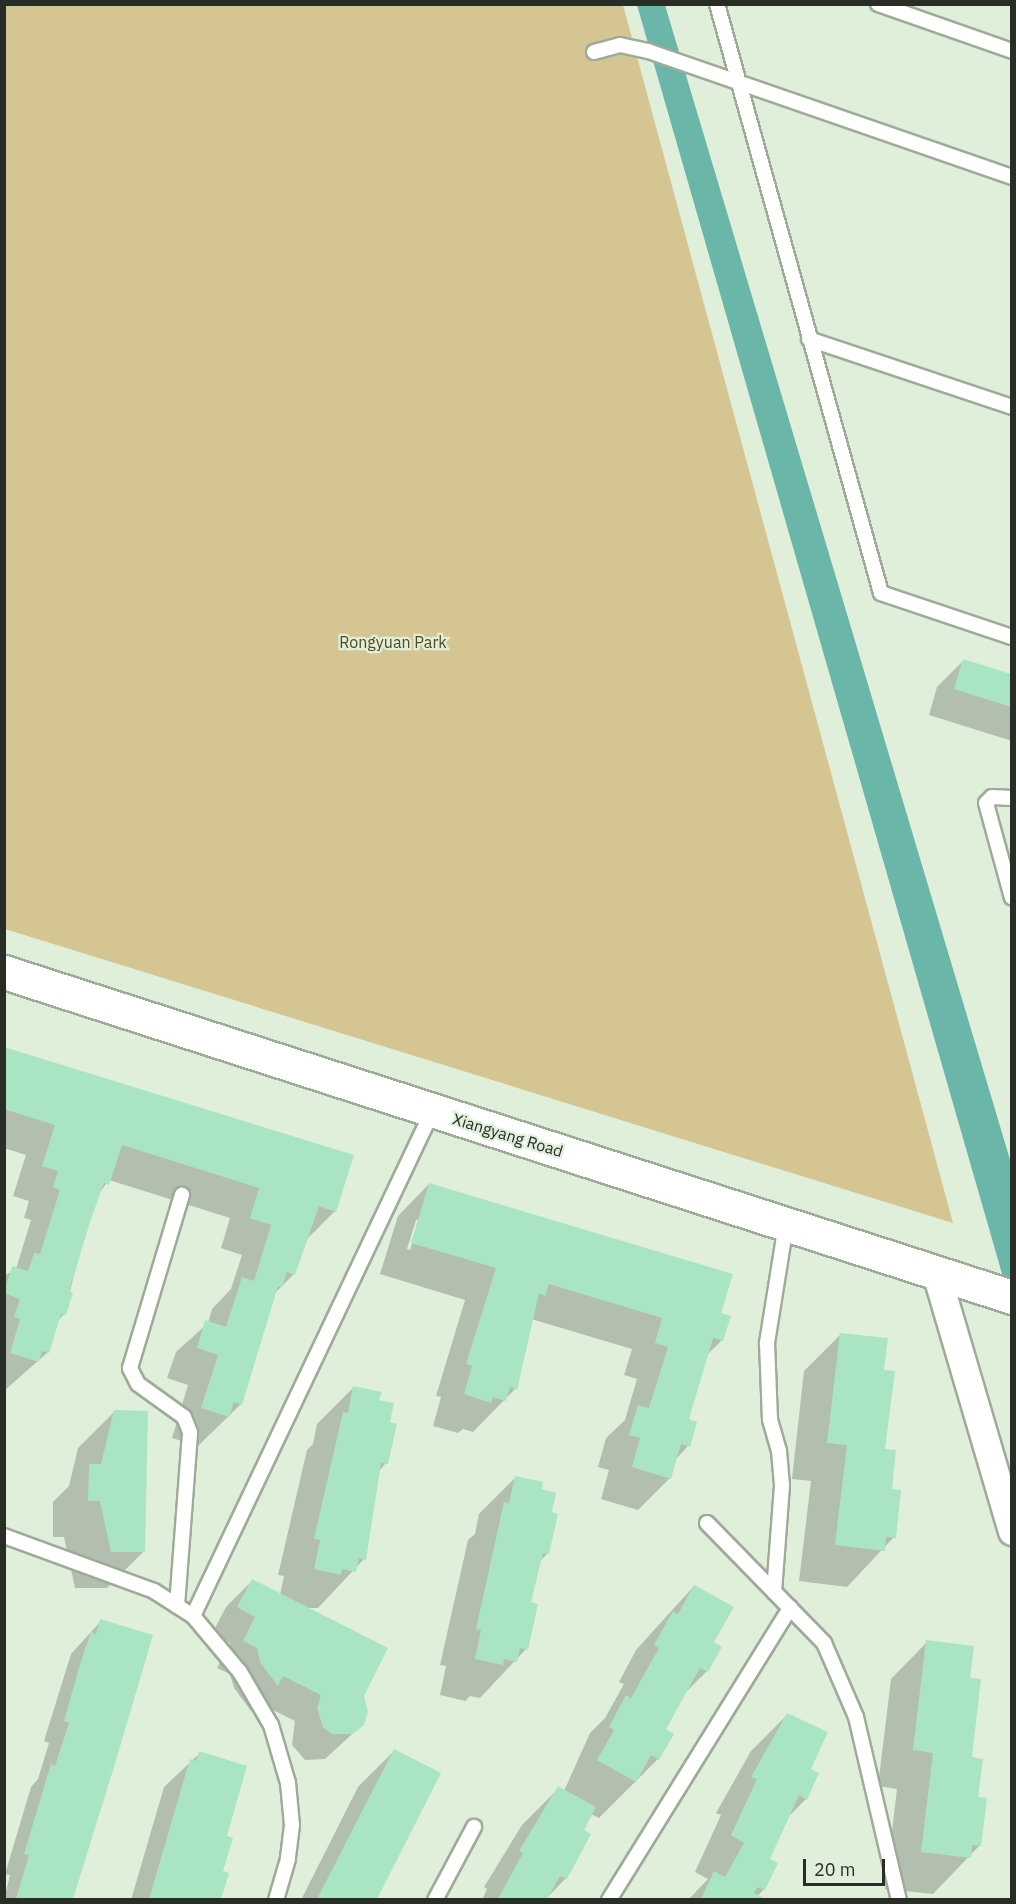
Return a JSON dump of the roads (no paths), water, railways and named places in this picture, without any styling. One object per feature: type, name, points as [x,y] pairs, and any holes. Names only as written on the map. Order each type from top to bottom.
[{"type":"street","name":"Xiangyang Road","points":[[4,972],[432,1112],[786,1222],[1005,1295]]},
{"type":"street","points":[[936,1273],[1011,1531]]},
{"type":"lane","points":[[717,4],[880,593],[1011,637]]},
{"type":"lane","points":[[878,4],[1011,51]]},
{"type":"lane","points":[[594,52],[620,45],[648,51],[1011,177]]},
{"type":"lane","points":[[809,339],[1011,407]]},
{"type":"lane","points":[[1011,798],[992,797],[986,803],[1011,898]]},
{"type":"lane","points":[[193,1616],[432,1112]]},
{"type":"lane","points":[[177,1606],[190,1432],[184,1417],[138,1384],[130,1368],[182,1195]]},
{"type":"lane","points":[[774,1592],[783,1485],[779,1451],[770,1420],[767,1343],[786,1222]]},
{"type":"lane","points":[[707,1523],[824,1643],[856,1718],[899,1899]]},
{"type":"lane","points":[[4,1536],[154,1591],[193,1616],[240,1672],[274,1735],[288,1784],[292,1825],[288,1859],[276,1899]]},
{"type":"lane","points":[[609,1899],[790,1608]]},
{"type":"lane","points":[[435,1899],[474,1827]]},
{"type":"water","points":[[637,5],[665,5],[1011,1163],[1011,1305]]},
{"type":"park label","name":"Rongyuan Park","points":[[393,642]]}]
